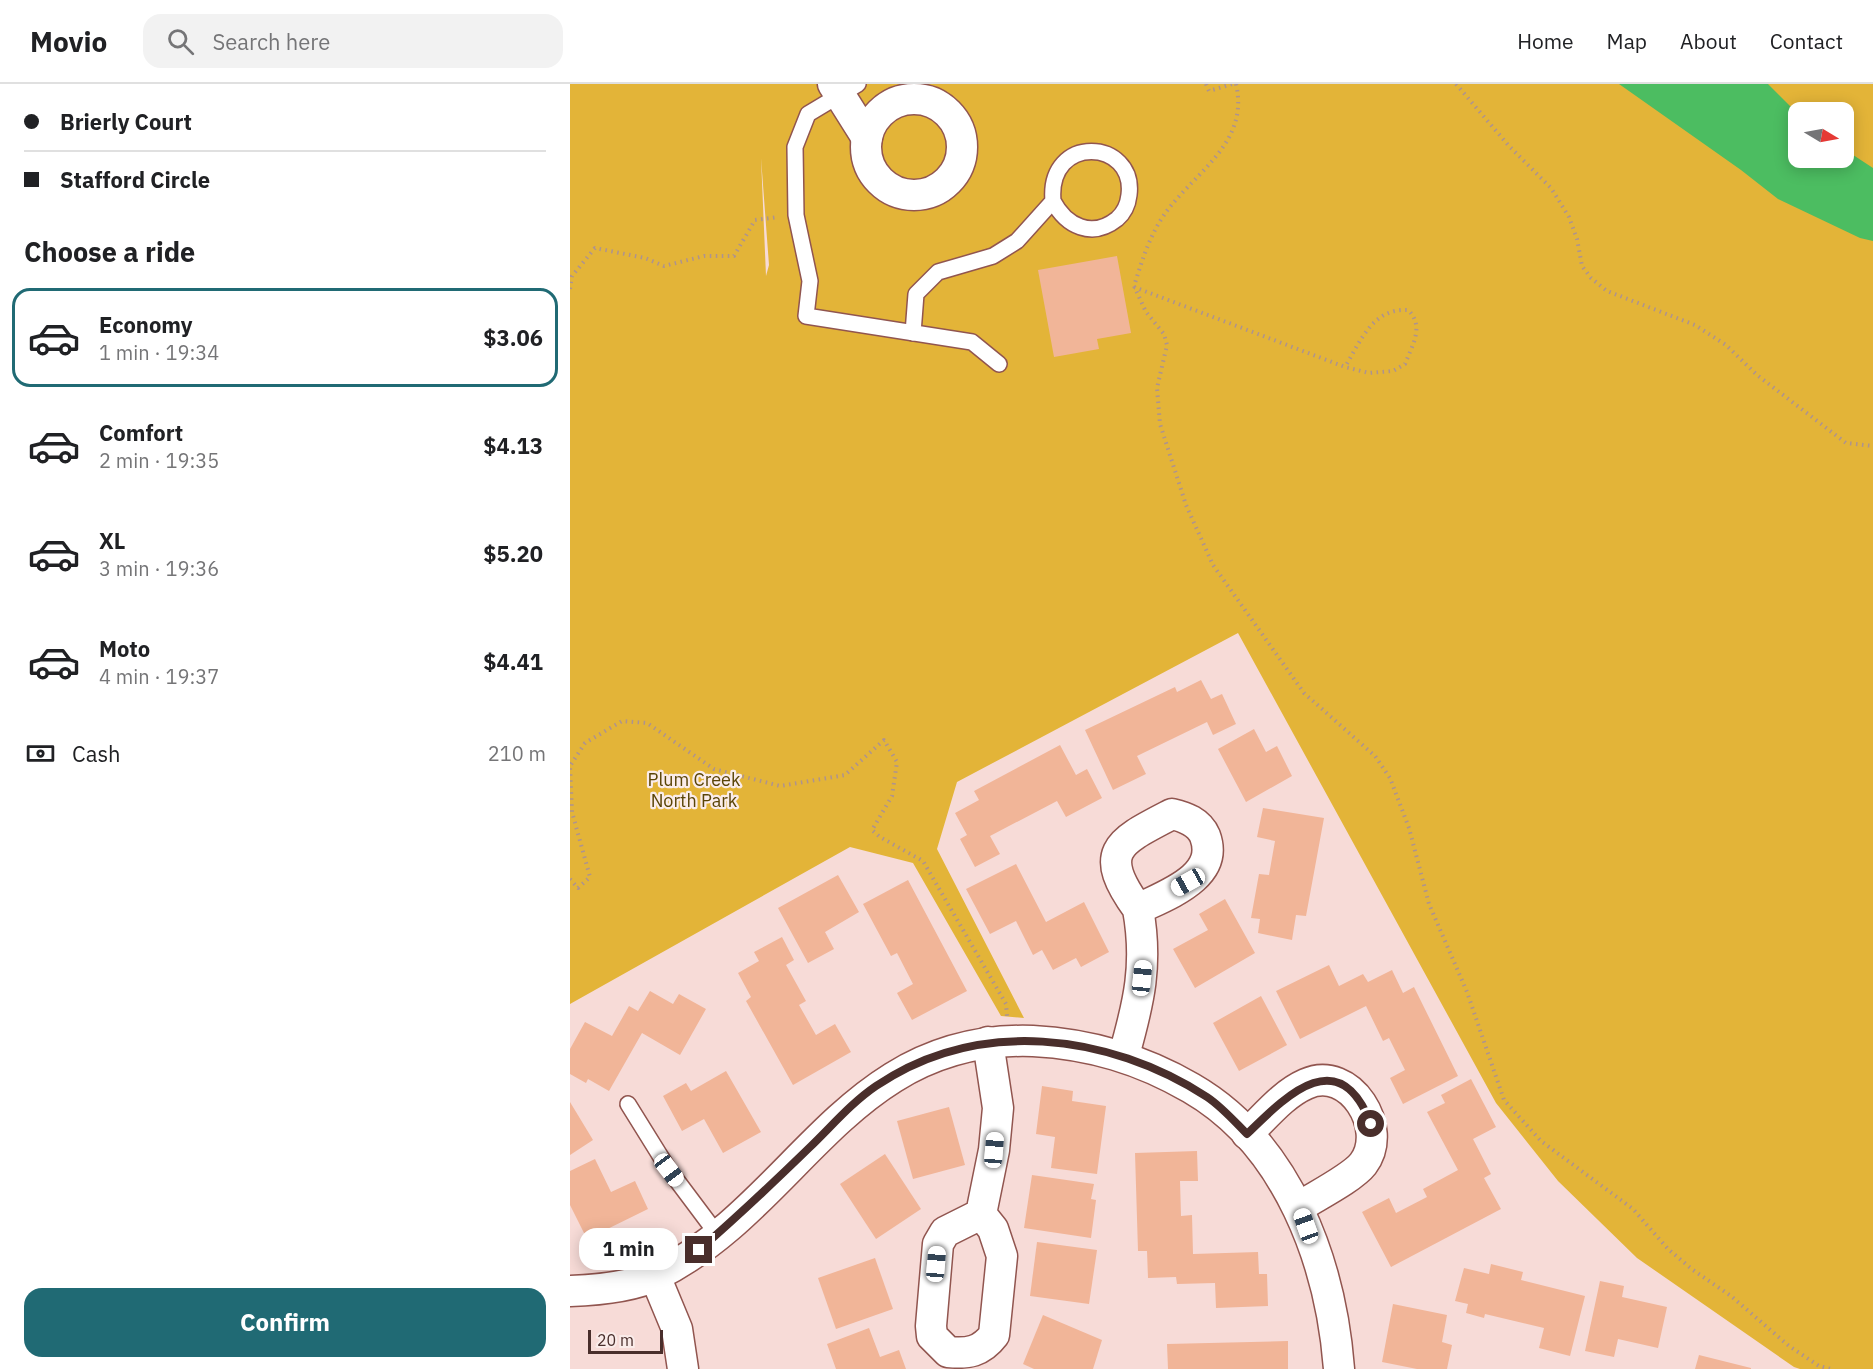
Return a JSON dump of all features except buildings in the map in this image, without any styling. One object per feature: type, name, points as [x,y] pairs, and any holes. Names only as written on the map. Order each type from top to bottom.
[{"type":"street","points":[[843,88],[867,138]]},
{"type":"street","points":[[888,93],[925,100],[940,106],[954,121],[961,136],[962,153],[953,176],[941,188],[926,194],[900,194],[885,186],[874,174],[867,158],[867,138],[873,123],[884,110],[888,93]]},
{"type":"street","points":[[1124,1055],[1142,982],[1143,937],[1138,909]]},
{"type":"street","points":[[981,1214],[994,1150],[998,1108],[998,1041]]},
{"type":"street","points":[[570,1291],[631,1283],[655,1276],[699,1250],[849,1108],[877,1086],[945,1053],[998,1041],[1066,1042],[1124,1055],[1163,1071],[1209,1098],[1247,1134],[1274,1167],[1299,1207],[1320,1264],[1336,1333],[1339,1369]]},
{"type":"street","points":[[1247,1134],[1289,1094],[1307,1083],[1320,1081],[1335,1083],[1348,1089],[1366,1110],[1374,1137],[1363,1164],[1349,1176],[1299,1207]]},
{"type":"street","points":[[655,1276],[677,1329],[683,1369]]},
{"type":"lane","points":[[843,88],[808,114],[795,147],[796,215],[810,281],[806,316],[972,342],[999,364]]},
{"type":"lane","points":[[913,333],[916,294],[938,272],[993,256],[1017,241],[1053,201],[1052,185],[1057,169],[1068,157],[1083,151],[1100,151],[1115,159],[1125,171],[1130,187],[1128,203],[1119,217],[1106,226],[1089,229],[1074,225],[1061,215],[1053,201]]},
{"type":"lane","points":[[628,1104],[669,1170],[717,1234]]},
{"type":"path","points":[[1206,84],[1209,91],[1234,84],[1240,101],[1230,135],[1211,165],[1165,213],[1149,240],[1134,286],[1146,312],[1164,334],[1167,345],[1157,388],[1160,424],[1186,505],[1212,566],[1304,693],[1375,756],[1390,778],[1409,828],[1429,904],[1467,993],[1504,1100],[1541,1141],[1633,1209],[1668,1249],[1693,1270],[1731,1296],[1789,1346],[1819,1366],[1831,1369]]},
{"type":"path","points":[[1456,84],[1509,146],[1551,188],[1569,217],[1577,239],[1582,266],[1591,278],[1607,291],[1695,325],[1725,345],[1757,375],[1845,443],[1873,446]]},
{"type":"path","points":[[570,289],[572,276],[595,248],[645,258],[664,266],[704,256],[734,256],[755,220],[796,215]]},
{"type":"path","points":[[1134,286],[1345,367],[1369,373],[1393,371],[1405,364],[1416,336],[1417,324],[1414,316],[1408,310],[1397,309],[1386,312],[1371,323],[1345,367]]},
{"type":"path","points":[[570,879],[578,888],[590,877],[572,812],[570,766],[585,743],[622,722],[647,723],[714,770],[780,786],[845,775],[884,740],[897,762],[892,796],[872,830],[880,837],[923,861],[1006,1004],[998,1041]]},
{"type":"green space","name":"Plum Creek North Park","points":[[570,84],[1873,84],[1873,1369],[1800,1369],[1794,1367],[1637,1258],[1558,1181],[1496,1103],[1238,633],[957,782],[937,849],[1024,1018],[1001,1016],[913,863],[850,847],[570,1004]],"holes":[[[761,158],[769,265],[766,276]]]},
{"type":"shaded area","points":[[1619,84],[1768,84],[1788,104],[1788,168],[1854,168],[1854,156],[1873,168],[1873,241],[1860,238],[1778,199],[1741,170]]},
{"type":"route","points":[[699,1250],[742,1213],[849,1108],[877,1086],[945,1053],[988,1042],[1008,1040],[1066,1042],[1124,1055],[1163,1071],[1209,1098],[1247,1134],[1289,1094],[1307,1083],[1320,1081],[1335,1083],[1348,1089],[1366,1110],[1371,1124]]}]
